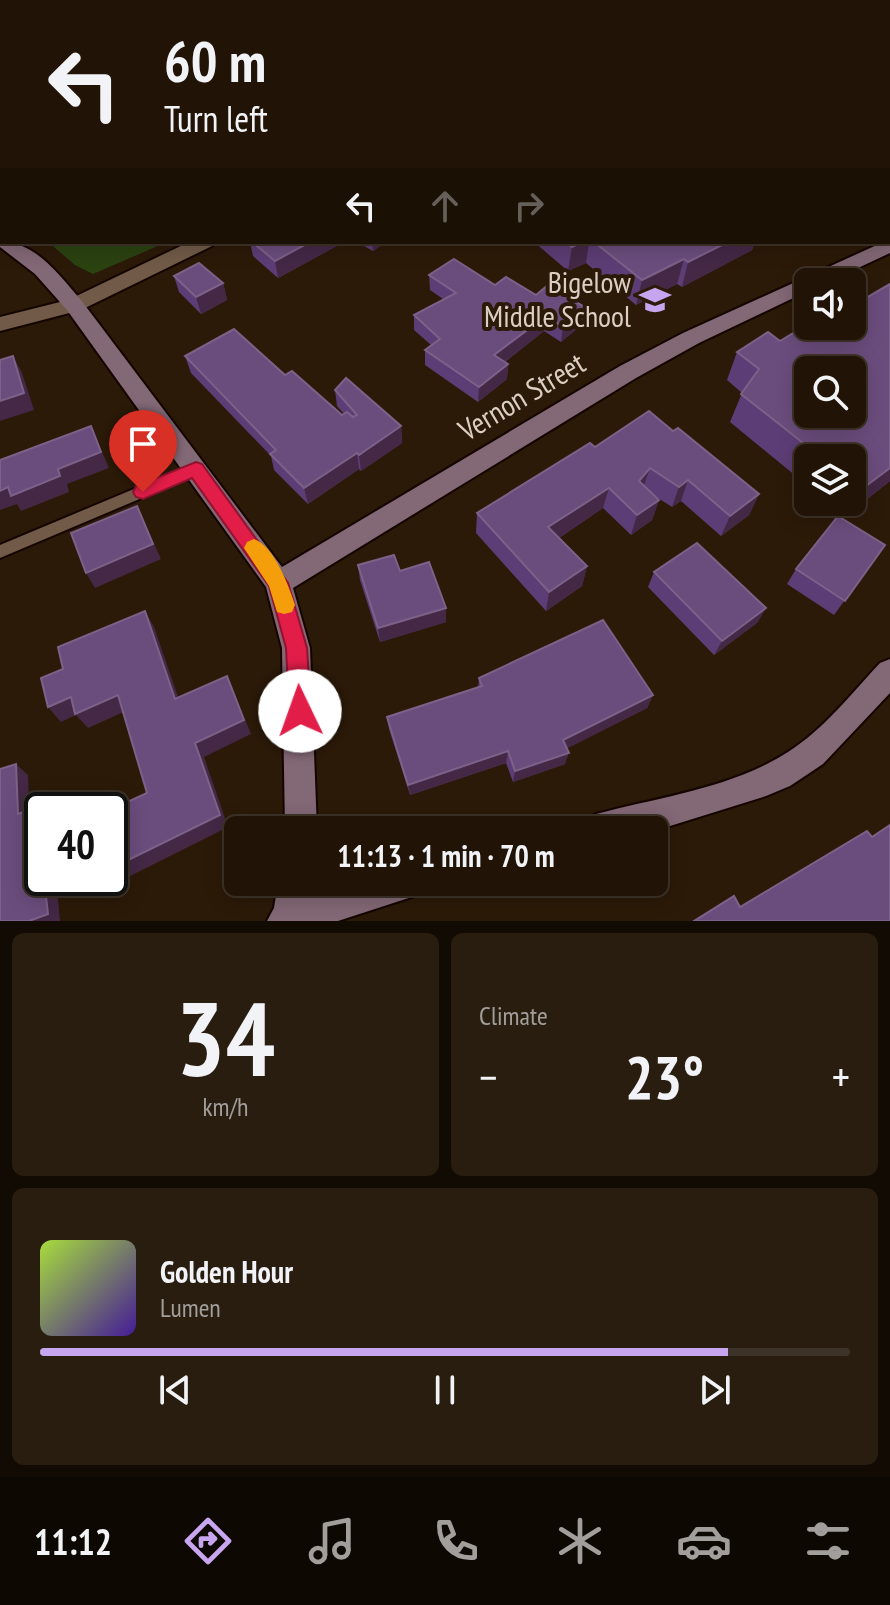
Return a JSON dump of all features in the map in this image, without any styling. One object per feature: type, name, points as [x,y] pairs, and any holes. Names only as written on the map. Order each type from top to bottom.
[{"type":"street","points":[[7,244],[42,269],[74,305],[278,583],[296,648],[301,816]]},
{"type":"street","points":[[0,324],[74,305],[201,244]]},
{"type":"street","name":"Vernon Street","points":[[842,268],[890,245]]},
{"type":"street","name":"Vernon Street","points":[[278,583],[628,372],[691,338],[794,290]]},
{"type":"street","points":[[647,816],[752,787],[799,764],[837,731],[890,672]]},
{"type":"street","points":[[292,896],[288,920],[364,896]]},
{"type":"lane","points":[[0,552],[196,469]]},
{"type":"green space","points":[[50,244],[162,244],[93,274],[75,265]]},
{"type":"building","points":[[254,244],[306,244],[275,261]]},
{"type":"building","points":[[597,244],[724,244],[688,262],[684,259],[642,280]]},
{"type":"building","points":[[454,259],[495,285],[506,277],[536,295],[548,285],[586,308],[563,327],[546,316],[494,355],[508,364],[479,387],[425,350],[440,339],[414,315],[456,293],[429,275]]},
{"type":"building","points":[[199,263],[223,283],[196,297],[174,276]]},
{"type":"building","points":[[890,284],[890,468],[866,486],[866,444],[804,444],[741,394],[759,369],[737,352],[768,332],[780,341],[794,332],[794,340],[866,340],[866,298]]},
{"type":"building","points":[[234,329],[285,375],[292,371],[342,415],[347,412],[353,417],[357,415],[335,390],[346,378],[401,426],[304,488],[270,454],[276,450],[185,356]]},
{"type":"building","points":[[13,356],[24,393],[0,401],[0,360]]},
{"type":"building","points":[[649,411],[673,431],[678,428],[759,494],[730,516],[688,480],[679,487],[650,468],[639,481],[659,500],[637,515],[609,488],[548,527],[587,566],[549,592],[477,513],[590,443],[595,447]]},
{"type":"building","points":[[91,426],[101,452],[58,469],[60,476],[11,496],[8,487],[0,491],[0,460]]},
{"type":"building","points":[[137,506],[153,544],[86,573],[71,533]]},
{"type":"building","points":[[838,516],[885,545],[845,601],[796,569]]},
{"type":"building","points":[[697,543],[766,608],[722,641],[654,572]]},
{"type":"building","points":[[394,555],[400,571],[429,562],[446,608],[378,628],[358,565]]},
{"type":"building","points":[[145,611],[175,699],[227,676],[244,720],[195,743],[220,815],[128,860],[128,802],[147,793],[118,695],[75,714],[71,697],[48,707],[41,678],[63,669],[58,647]]},
{"type":"building","points":[[603,620],[653,695],[563,740],[569,753],[515,771],[508,751],[408,785],[387,717],[482,686],[479,678]]},
{"type":"building","points":[[16,764],[18,814],[24,812],[24,896],[46,896],[48,914],[29,921],[0,921],[0,769]]},
{"type":"building","points":[[890,825],[890,921],[694,921],[734,896],[740,907],[867,831],[872,837]]},
{"type":"slow traffic","points":[[254,548],[278,583],[284,605]]},
{"type":"place","name":"Bigelow Middle School","points":[[655,300]]},
{"type":"route","points":[[143,492],[196,469],[248,539],[278,583],[296,648],[300,711]]}]
